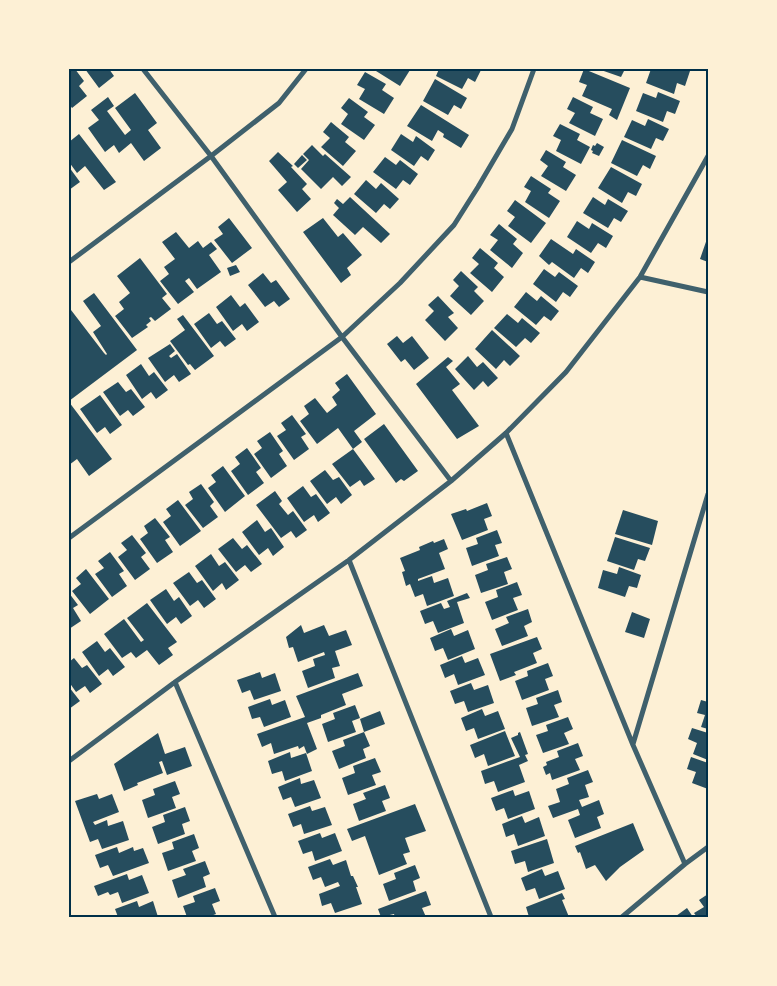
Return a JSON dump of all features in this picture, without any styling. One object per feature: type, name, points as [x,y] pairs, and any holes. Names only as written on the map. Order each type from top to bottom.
[{"type":"street","points":[[143,69],[211,156],[342,337],[451,481]]},
{"type":"street","points":[[69,262],[279,103],[306,69]]},
{"type":"street","points":[[69,538],[342,337],[400,283],[454,225],[512,129],[534,69]]},
{"type":"street","points":[[69,760],[175,682],[349,560],[451,481],[506,434],[566,372],[640,277],[708,156]]},
{"type":"street","points":[[640,277],[708,292]]},
{"type":"street","points":[[506,434],[633,745],[685,864]]},
{"type":"street","points":[[633,745],[708,494]]},
{"type":"street","points":[[349,560],[491,917]]},
{"type":"street","points":[[175,682],[275,917]]},
{"type":"street","points":[[622,917],[708,847]]},
{"type":"building","points":[[69,69],[75,69],[84,81],[79,86],[87,96],[72,108],[69,104]]},
{"type":"building","points":[[85,69],[109,69],[114,76],[99,88]]},
{"type":"building","points":[[377,69],[410,70],[400,86],[376,71]]},
{"type":"building","points":[[439,69],[481,70],[475,82],[468,78],[462,89],[436,76]]},
{"type":"building","points":[[584,69],[630,88],[617,120],[609,115],[612,109],[582,96],[587,85],[579,82]]},
{"type":"building","points":[[598,69],[625,69],[621,77]]},
{"type":"building","points":[[651,69],[682,69],[690,71],[685,86],[677,83],[674,94],[646,83]]},
{"type":"building","points":[[365,72],[386,84],[382,90],[394,98],[384,114],[359,99],[365,89],[357,85]]},
{"type":"building","points":[[435,79],[467,98],[461,109],[454,105],[448,115],[423,101]]},
{"type":"building","points":[[658,92],[680,101],[675,114],[667,111],[663,122],[636,111],[643,93],[656,98]]},
{"type":"building","points":[[135,93],[157,123],[148,130],[161,148],[144,161],[131,143],[119,153],[114,145],[105,152],[88,128],[99,120],[91,110],[108,97],[114,106],[107,111],[125,135],[131,130],[115,108]]},
{"type":"building","points":[[573,97],[593,107],[590,113],[603,119],[595,136],[569,123],[575,113],[567,109]]},
{"type":"building","points":[[349,98],[368,112],[364,117],[375,125],[364,140],[341,124],[348,114],[341,108]]},
{"type":"building","points":[[421,105],[469,135],[461,148],[443,137],[444,134],[438,130],[432,141],[407,126]]},
{"type":"building","points":[[648,119],[669,129],[663,141],[656,138],[651,149],[624,137],[632,120],[645,126]]},
{"type":"building","points":[[331,122],[349,137],[345,142],[356,151],[343,166],[321,147],[330,138],[323,132]]},
{"type":"building","points":[[560,124],[580,134],[577,140],[590,147],[581,164],[556,151],[561,140],[553,136]]},
{"type":"building","points":[[79,134],[116,182],[104,190],[85,166],[77,173],[69,162],[69,142]]},
{"type":"building","points":[[401,134],[413,142],[416,136],[435,150],[428,161],[421,156],[414,166],[391,150]]},
{"type":"building","points":[[622,140],[656,156],[650,169],[643,165],[637,176],[611,163]]},
{"type":"building","points":[[597,143],[604,147],[599,156],[592,153],[593,151],[591,150],[593,145],[595,146]]},
{"type":"building","points":[[312,145],[323,156],[325,154],[351,177],[342,186],[333,177],[321,189],[301,169],[309,160],[303,154]]},
{"type":"building","points":[[546,150],[566,162],[563,167],[576,175],[566,191],[541,176],[548,166],[540,160]]},
{"type":"building","points":[[278,152],[293,166],[291,167],[307,184],[302,189],[311,199],[297,212],[278,190],[287,182],[269,161]]},
{"type":"building","points":[[302,155],[307,160],[298,168],[294,164]]},
{"type":"building","points":[[385,157],[396,165],[400,160],[418,174],[410,185],[403,180],[396,189],[373,172]]},
{"type":"building","points":[[69,167],[80,182],[69,190]]},
{"type":"building","points":[[611,167],[642,184],[636,196],[628,192],[622,203],[598,188]]},
{"type":"building","points":[[531,176],[551,189],[548,193],[560,201],[549,218],[525,202],[531,191],[524,187]]},
{"type":"building","points":[[366,180],[376,189],[381,183],[399,199],[390,209],[384,204],[376,213],[354,194]]},
{"type":"building","points":[[350,197],[390,234],[381,243],[363,227],[355,235],[333,215],[339,208],[334,203],[337,199],[343,204]]},
{"type":"building","points":[[593,197],[605,205],[608,199],[628,211],[621,222],[614,218],[608,228],[583,213]]},
{"type":"building","points":[[515,200],[546,223],[531,243],[508,226],[515,217],[507,211]]},
{"type":"building","points":[[229,218],[252,248],[232,263],[214,240],[223,234],[218,227]]},
{"type":"building","points":[[323,218],[338,237],[343,233],[362,255],[347,268],[351,275],[341,283],[303,232]]},
{"type":"building","points":[[577,221],[589,229],[592,223],[613,236],[606,248],[598,243],[591,253],[567,237]]},
{"type":"building","points":[[499,224],[517,239],[513,244],[523,253],[512,268],[490,250],[498,240],[490,235]]},
{"type":"building","points":[[176,232],[189,248],[198,241],[203,248],[211,242],[217,249],[209,255],[221,272],[197,289],[189,278],[185,281],[194,292],[178,304],[160,281],[169,274],[164,267],[175,259],[162,242]]},
{"type":"building","points":[[708,236],[708,262],[700,259]]},
{"type":"building","points":[[551,239],[573,254],[576,249],[595,262],[588,273],[581,268],[574,278],[552,262],[549,265],[539,256]]},
{"type":"building","points":[[480,248],[498,263],[494,268],[504,277],[492,292],[470,273],[479,264],[472,258]]},
{"type":"building","points":[[140,258],[167,294],[162,298],[171,309],[155,321],[151,317],[149,318],[151,321],[146,325],[148,327],[132,338],[115,316],[124,309],[119,302],[130,293],[117,276]]},
{"type":"building","points":[[236,265],[240,272],[230,276],[227,268]]},
{"type":"building","points":[[544,269],[555,277],[559,272],[578,286],[570,297],[563,292],[556,302],[533,284]]},
{"type":"building","points":[[461,271],[478,287],[474,291],[484,301],[471,315],[450,296],[459,286],[453,280]]},
{"type":"building","points":[[263,273],[271,283],[276,280],[290,299],[279,307],[274,301],[265,307],[248,285]]},
{"type":"building","points":[[526,292],[537,301],[541,296],[559,311],[551,321],[544,316],[536,325],[514,307]]},
{"type":"building","points":[[94,293],[137,350],[69,401],[69,312],[71,310],[104,353],[107,354],[93,332],[101,326],[83,301]]},
{"type":"building","points":[[231,295],[240,307],[245,303],[259,322],[247,331],[242,324],[233,331],[216,307]]},
{"type":"building","points":[[438,296],[454,313],[448,317],[458,328],[445,341],[425,320],[434,311],[428,305]]},
{"type":"building","points":[[209,313],[217,324],[222,321],[236,339],[225,347],[220,341],[211,348],[194,324]]},
{"type":"building","points":[[507,314],[518,323],[522,318],[540,333],[531,343],[525,338],[516,347],[494,328]]},
{"type":"building","points":[[183,315],[214,356],[195,370],[190,364],[188,365],[170,341],[185,330],[177,319]]},
{"type":"building","points":[[492,330],[520,356],[510,366],[504,360],[496,369],[475,349]]},
{"type":"building","points":[[397,336],[403,343],[412,336],[429,358],[414,370],[405,359],[401,362],[387,344]]},
{"type":"building","points":[[170,344],[175,351],[169,356],[171,358],[177,354],[191,374],[179,382],[174,375],[165,382],[148,358]]},
{"type":"building","points":[[468,356],[477,367],[483,362],[498,378],[488,387],[483,381],[474,390],[455,369]]},
{"type":"building","points":[[448,357],[453,361],[446,367],[460,384],[452,390],[479,426],[457,439],[416,384]]},
{"type":"building","points":[[141,364],[149,376],[154,372],[168,390],[156,399],[151,392],[142,399],[126,375]]},
{"type":"building","points":[[347,374],[376,414],[354,431],[362,442],[353,449],[338,428],[317,444],[300,421],[309,414],[304,406],[315,398],[327,413],[337,405],[332,397],[340,390],[335,383]]},
{"type":"building","points":[[118,382],[126,392],[131,389],[145,407],[133,416],[128,410],[120,416],[103,392]]},
{"type":"building","points":[[100,395],[122,425],[110,434],[105,427],[97,433],[80,409]]},
{"type":"building","points":[[69,402],[112,459],[89,476],[77,459],[69,465]]},
{"type":"building","points":[[292,415],[306,434],[301,437],[309,449],[294,460],[277,436],[286,430],[281,423]]},
{"type":"building","points":[[384,424],[418,471],[404,481],[401,479],[396,483],[364,439]]},
{"type":"building","points":[[270,432],[283,451],[279,454],[287,466],[271,478],[254,454],[262,448],[257,441]]},
{"type":"building","points":[[247,448],[261,468],[256,472],[264,483],[248,495],[231,471],[240,464],[235,457]]},
{"type":"building","points":[[353,449],[375,479],[364,486],[360,480],[350,487],[332,464]]},
{"type":"building","points":[[223,466],[245,496],[225,512],[208,488],[216,482],[211,475]]},
{"type":"building","points":[[325,470],[333,480],[339,477],[352,495],[341,504],[336,497],[327,504],[310,481]]},
{"type":"building","points":[[201,484],[214,502],[210,506],[218,517],[203,528],[185,505],[193,499],[189,492]]},
{"type":"building","points":[[303,486],[311,497],[316,494],[330,513],[318,522],[314,515],[304,522],[287,498]]},
{"type":"building","points":[[275,491],[282,501],[279,504],[288,515],[293,511],[307,530],[296,538],[291,531],[281,538],[256,505]]},
{"type":"building","points":[[178,500],[201,531],[180,546],[163,522],[171,516],[166,509]]},
{"type":"building","points":[[487,503],[492,516],[484,519],[488,530],[462,540],[451,514],[466,509],[467,511]]},
{"type":"building","points":[[623,510],[658,521],[652,545],[615,534]]},
{"type":"building","points":[[155,518],[170,537],[165,540],[173,552],[157,563],[140,539],[148,533],[144,526]]},
{"type":"building","points":[[257,520],[265,532],[271,528],[284,547],[273,556],[268,548],[259,555],[242,532]]},
{"type":"building","points":[[497,530],[502,543],[495,545],[499,556],[472,566],[466,548],[478,544],[476,538]]},
{"type":"building","points":[[132,535],[146,553],[141,557],[150,569],[135,580],[118,557],[127,550],[121,543]]},
{"type":"building","points":[[615,537],[650,548],[645,561],[638,559],[634,570],[607,561]]},
{"type":"building","points":[[233,538],[242,549],[247,545],[262,564],[251,572],[245,565],[236,572],[218,549]]},
{"type":"building","points":[[444,539],[448,549],[439,553],[445,569],[418,579],[418,581],[432,576],[434,583],[448,578],[454,596],[427,606],[423,594],[415,597],[410,584],[406,586],[402,572],[405,571],[400,558],[420,550],[419,547]]},
{"type":"building","points":[[110,552],[124,571],[119,574],[127,586],[112,597],[95,574],[104,568],[98,561]]},
{"type":"building","points":[[211,554],[219,566],[225,562],[239,580],[226,590],[222,583],[213,591],[195,566]]},
{"type":"building","points":[[507,557],[512,569],[504,572],[508,584],[481,593],[475,575],[488,570],[486,564]]},
{"type":"building","points":[[619,567],[641,575],[637,588],[629,586],[625,597],[598,588],[603,570],[617,574]]},
{"type":"building","points":[[86,569],[109,599],[90,614],[72,591],[81,584],[76,578]]},
{"type":"building","points":[[189,572],[197,583],[202,580],[216,599],[204,608],[198,600],[190,606],[173,583]]},
{"type":"building","points":[[517,582],[522,595],[513,598],[518,610],[492,620],[485,602],[498,597],[496,590]]},
{"type":"building","points":[[166,589],[174,601],[179,597],[192,616],[181,624],[176,617],[167,624],[150,600]]},
{"type":"building","points":[[69,593],[78,605],[73,608],[81,621],[69,629]]},
{"type":"building","points":[[467,593],[470,598],[457,602],[464,623],[438,633],[433,621],[425,624],[420,611],[441,603],[444,609],[450,607],[447,601]]},
{"type":"building","points":[[147,603],[177,642],[168,648],[173,655],[159,665],[147,650],[136,658],[131,652],[122,658],[104,634],[124,619],[141,642],[144,640],[127,618]]},
{"type":"building","points":[[528,609],[532,622],[524,626],[528,636],[502,646],[495,629],[509,623],[506,617]]},
{"type":"building","points":[[632,612],[650,619],[644,638],[625,632]]},
{"type":"building","points":[[301,625],[304,633],[324,625],[329,636],[346,630],[352,645],[335,651],[340,666],[332,668],[335,678],[308,688],[302,671],[315,666],[313,659],[325,655],[324,652],[298,662],[293,647],[289,648],[286,637]]},
{"type":"building","points":[[451,629],[454,636],[468,630],[475,649],[448,660],[443,648],[435,651],[430,638]]},
{"type":"building","points":[[537,637],[542,649],[533,653],[537,663],[514,672],[516,675],[500,681],[490,654]]},
{"type":"building","points":[[97,641],[105,652],[110,648],[125,667],[113,676],[108,669],[99,676],[82,652]]},
{"type":"building","points":[[462,656],[465,663],[478,658],[485,675],[458,685],[454,674],[445,678],[440,665]]},
{"type":"building","points":[[74,658],[82,668],[87,665],[102,684],[90,693],[85,686],[76,692],[69,682],[69,662]]},
{"type":"building","points":[[548,663],[553,676],[545,679],[549,690],[522,700],[515,681],[528,676],[527,671]]},
{"type":"building","points":[[260,672],[262,678],[275,673],[281,691],[254,700],[250,690],[242,693],[237,680]]},
{"type":"building","points":[[358,673],[363,686],[342,694],[346,705],[307,723],[317,749],[307,754],[304,746],[299,749],[298,746],[274,754],[271,743],[262,747],[257,734],[305,717],[296,696]]},
{"type":"building","points":[[471,683],[474,690],[488,685],[494,703],[468,712],[464,701],[455,704],[450,691]]},
{"type":"building","points":[[69,687],[80,701],[69,709]]},
{"type":"building","points":[[558,690],[562,702],[554,705],[559,717],[532,726],[526,708],[538,704],[536,698]]},
{"type":"building","points":[[270,699],[272,705],[285,700],[291,717],[264,727],[260,717],[252,719],[248,707]]},
{"type":"building","points":[[701,700],[708,702],[708,729],[701,727],[705,715],[697,713]]},
{"type":"building","points":[[355,705],[360,718],[352,721],[356,732],[328,742],[322,724],[335,719],[333,713]]},
{"type":"building","points":[[482,709],[485,716],[498,711],[505,729],[478,739],[474,728],[466,731],[461,718]]},
{"type":"building","points":[[380,711],[385,724],[364,732],[360,719]]},
{"type":"building","points":[[568,717],[573,729],[564,733],[569,744],[543,753],[536,735],[548,731],[546,725]]},
{"type":"building","points":[[692,728],[708,733],[708,760],[693,754],[697,743],[688,739]]},
{"type":"building","points":[[505,731],[515,756],[488,766],[484,754],[475,758],[470,745]]},
{"type":"building","points":[[364,732],[370,746],[363,749],[366,758],[339,769],[332,751],[345,746],[343,740]]},
{"type":"building","points":[[520,732],[528,754],[525,755],[528,761],[519,765],[525,782],[498,792],[494,781],[485,784],[481,771],[520,757],[511,738]]},
{"type":"building","points":[[158,733],[165,754],[185,747],[192,766],[167,775],[162,761],[159,762],[163,773],[137,783],[138,785],[124,791],[114,764]]},
{"type":"building","points":[[578,743],[583,756],[575,759],[580,770],[552,780],[550,773],[546,775],[543,767],[547,765],[546,762],[559,757],[557,751]]},
{"type":"building","points":[[290,752],[291,758],[306,753],[312,771],[285,781],[282,771],[272,774],[268,761]]},
{"type":"building","points":[[691,757],[708,763],[708,789],[692,783],[696,772],[687,769]]},
{"type":"building","points":[[375,758],[381,772],[372,775],[376,785],[348,795],[342,778],[355,773],[353,766]]},
{"type":"building","points":[[588,770],[593,782],[585,785],[589,797],[579,800],[582,807],[599,800],[604,814],[597,817],[601,828],[575,838],[568,820],[580,815],[578,809],[553,818],[548,806],[560,802],[556,789],[569,784],[567,778]]},
{"type":"building","points":[[300,778],[301,784],[314,780],[321,798],[295,807],[291,797],[283,800],[278,787]]},
{"type":"building","points":[[175,781],[180,794],[172,797],[176,808],[148,818],[142,800],[155,795],[153,789]]},
{"type":"building","points":[[385,785],[390,798],[382,801],[386,811],[359,821],[353,804],[366,799],[363,793]]},
{"type":"building","points":[[513,790],[515,796],[529,791],[535,809],[508,819],[504,808],[496,811],[491,798]]},
{"type":"building","points":[[97,794],[99,799],[112,794],[119,812],[93,822],[95,825],[107,820],[108,826],[123,821],[129,840],[102,849],[98,839],[90,842],[75,801]]},
{"type":"building","points":[[415,804],[426,831],[405,838],[410,852],[403,854],[407,864],[379,875],[365,836],[352,841],[347,829]]},
{"type":"building","points":[[310,806],[312,811],[325,807],[332,825],[304,834],[301,824],[293,827],[288,814]]},
{"type":"building","points":[[185,807],[190,821],[182,824],[185,834],[158,844],[152,827],[165,822],[163,815]]},
{"type":"building","points":[[522,816],[525,823],[539,817],[545,836],[518,846],[514,834],[506,837],[502,824]]},
{"type":"building","points":[[633,823],[644,850],[620,867],[606,881],[595,865],[586,869],[580,852],[578,853],[575,846]]},
{"type":"building","points":[[320,833],[322,838],[335,833],[342,851],[315,861],[312,851],[303,854],[298,841]]},
{"type":"building","points":[[194,834],[199,848],[192,851],[196,861],[168,871],[162,853],[174,849],[172,842]]},
{"type":"building","points":[[547,839],[554,863],[528,872],[525,861],[515,864],[511,851]]},
{"type":"building","points":[[117,847],[119,853],[133,847],[134,851],[143,848],[149,863],[113,876],[108,865],[100,868],[95,855]]},
{"type":"building","points":[[330,859],[333,865],[346,860],[351,876],[353,876],[358,887],[356,887],[362,904],[335,913],[331,903],[322,906],[319,894],[340,886],[338,882],[325,887],[321,877],[313,880],[308,867]]},
{"type":"building","points":[[205,861],[210,874],[203,877],[206,887],[178,898],[172,880],[186,875],[183,869]]},
{"type":"building","points":[[415,865],[420,878],[413,881],[416,891],[389,901],[383,884],[396,879],[394,873]]},
{"type":"building","points":[[542,869],[545,876],[558,871],[565,889],[539,899],[535,888],[526,891],[521,878]]},
{"type":"building","points":[[127,874],[129,880],[142,875],[149,893],[122,903],[118,892],[110,895],[108,892],[98,896],[94,886]]},
{"type":"building","points":[[215,888],[220,901],[212,904],[216,914],[208,917],[187,917],[183,906],[195,902],[193,896]]},
{"type":"building","points":[[426,891],[431,905],[422,908],[426,917],[395,917],[394,914],[381,917],[378,909]]},
{"type":"building","points":[[562,893],[565,899],[562,900],[569,917],[529,917],[526,907]]},
{"type":"building","points":[[708,894],[708,917],[697,917],[694,913],[704,907],[699,900]]},
{"type":"building","points":[[137,901],[139,907],[153,901],[158,917],[118,917],[115,909]]},
{"type":"building","points":[[687,908],[693,917],[676,916]]}]
